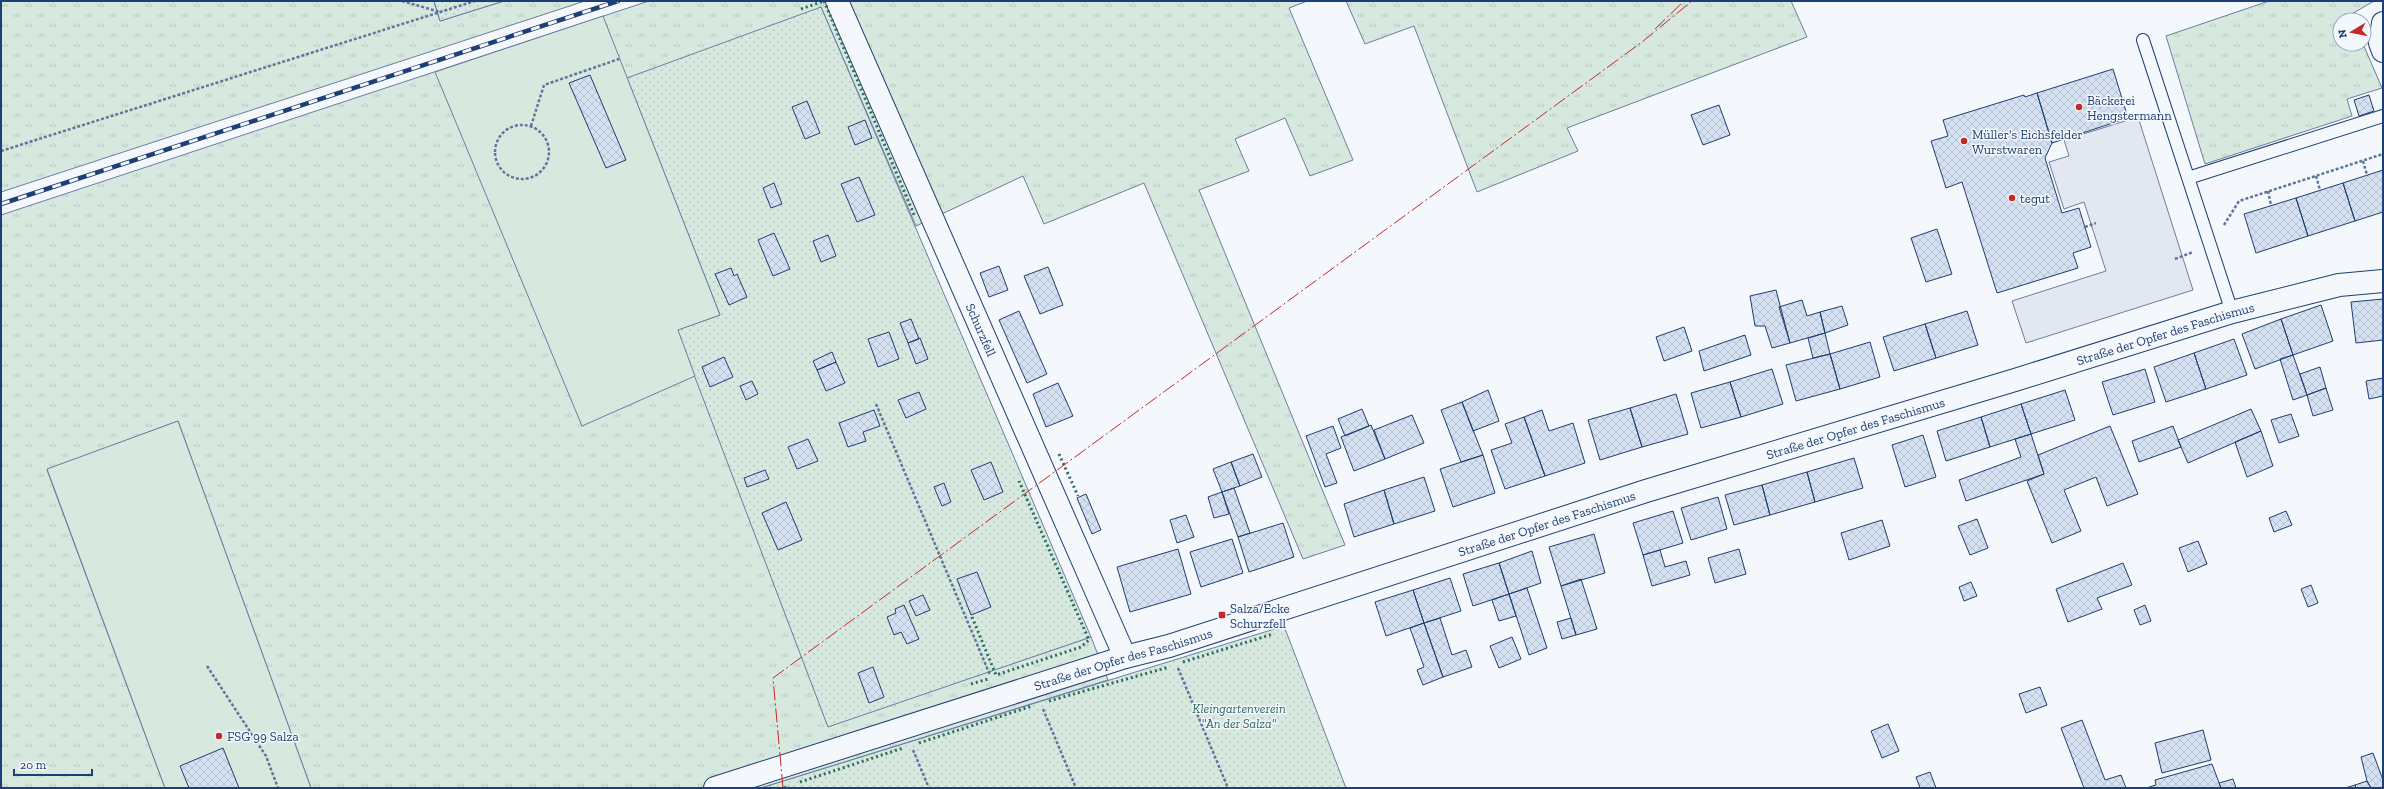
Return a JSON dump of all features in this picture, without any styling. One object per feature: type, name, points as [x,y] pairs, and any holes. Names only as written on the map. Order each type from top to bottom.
[{"type":"street","name":"Schurzfell","points":[[837,1],[1125,657]]},
{"type":"street","points":[[2383,23],[2380,43],[2383,51]]},
{"type":"street","name":"Straße der Opfer des Faschismus","points":[[715,788],[1125,657],[1169,646],[1646,490],[2015,380],[2232,312],[2339,285],[2383,282]]},
{"type":"lane","points":[[2143,40],[2232,312]]},
{"type":"lane","points":[[2188,178],[2383,116]]},
{"type":"path","points":[[402,1],[440,12]]},
{"type":"path","points":[[1,151],[475,1]]},
{"type":"path","points":[[531,126],[544,85],[619,58]]},
{"type":"path","points":[[514,126],[531,126],[539,131],[548,146],[545,164],[540,172],[532,177],[514,178],[505,174],[499,167],[495,151],[496,142],[506,129],[514,126]]},
{"type":"path","points":[[2175,259],[2210,245],[2239,201],[2383,154]]},
{"type":"path","points":[[2363,161],[2367,175]]},
{"type":"path","points":[[2316,176],[2320,190]]},
{"type":"path","points":[[2268,192],[2271,206]]},
{"type":"path","points":[[2085,227],[2096,223]]},
{"type":"path","points":[[876,404],[999,698]]},
{"type":"path","points":[[1169,646],[1228,788]]},
{"type":"path","points":[[207,666],[266,756],[278,788]]},
{"type":"path","points":[[1034,686],[1076,788]]},
{"type":"path","points":[[904,728],[929,788]]},
{"type":"green space","points":[[1,1],[434,1],[440,21],[504,1],[585,1],[1,192]]},
{"type":"green space","points":[[434,1],[504,1],[440,21]]},
{"type":"green space","points":[[649,1],[1307,1],[1289,8],[1353,160],[1310,176],[1285,118],[1235,139],[1249,171],[1199,190],[1345,545],[1303,559],[1144,183],[1044,224],[1023,176],[916,226],[821,7],[720,315],[678,330],[828,726],[1091,637],[1108,680],[761,788],[311,788],[178,421],[47,470],[165,788],[1,788],[1,215]]},
{"type":"green space","points":[[1346,1],[1791,1],[1807,37],[1567,128],[1578,151],[1477,192],[1414,26],[1365,44]]},
{"type":"green space","points":[[2269,1],[2374,1],[2355,12],[2332,12],[2332,52],[2366,52],[2382,88],[2347,99],[2352,116],[2205,164],[2166,36]]},
{"type":"green space","points":[[821,7],[1091,637],[828,727],[677,330],[720,315],[627,78]]},
{"type":"green space","points":[[603,16],[720,315],[678,330],[695,376],[582,426],[435,72]]},
{"type":"green space","points":[[178,421],[311,788],[165,788],[47,469]]},
{"type":"green space","name":"Kleingartenverein \"An der Salza\"","points":[[1284,626],[1346,788],[761,788]]},
{"type":"shaded area","points":[[2138,117],[2193,290],[2026,343],[2012,301],[2106,271],[2084,202],[2064,209],[2049,162],[2069,156],[2064,140]]},
{"type":"building","points":[[2113,69],[2128,118],[2052,143],[2037,93]]},
{"type":"building","points":[[590,75],[626,160],[606,168],[569,83]]},
{"type":"building","name":"tegut","points":[[2037,93],[2052,143],[2045,158],[2062,213],[2079,208],[2091,247],[2073,253],[2078,268],[1997,293],[1962,182],[1946,188],[1931,141],[1948,136],[1943,120],[2024,95],[2025,97]]},
{"type":"building","points":[[2369,95],[2374,111],[2359,116],[2354,100]]},
{"type":"building","points":[[807,101],[820,133],[805,139],[792,107]]},
{"type":"building","points":[[1719,105],[1730,135],[1703,145],[1691,115]]},
{"type":"building","points":[[865,120],[872,138],[855,145],[848,127]]},
{"type":"building","points":[[2383,170],[2383,212],[2355,221],[2343,183]]},
{"type":"building","points":[[859,177],[875,215],[857,222],[841,184]]},
{"type":"building","points":[[774,183],[782,204],[771,208],[763,188]]},
{"type":"building","points":[[2343,183],[2355,221],[2308,236],[2296,198]]},
{"type":"building","points":[[2296,198],[2308,236],[2256,253],[2244,214]]},
{"type":"building","points":[[1937,229],[1952,274],[1926,282],[1911,238]]},
{"type":"building","points":[[774,233],[790,269],[773,276],[758,240]]},
{"type":"building","points":[[828,235],[836,256],[821,262],[813,241]]},
{"type":"building","points":[[999,266],[1008,290],[989,297],[980,273]]},
{"type":"building","points":[[1048,267],[1063,305],[1040,314],[1024,276]]},
{"type":"building","points":[[731,268],[734,276],[737,274],[747,297],[729,305],[715,274]]},
{"type":"building","points":[[1776,290],[1790,343],[1772,348],[1765,326],[1755,326],[1750,296]]},
{"type":"building","points":[[2383,299],[2383,340],[2356,343],[2351,302]]},
{"type":"building","points":[[1802,300],[1807,316],[1820,312],[1825,333],[1790,343],[1779,307]]},
{"type":"building","points":[[2321,305],[2333,341],[2293,355],[2281,319]]},
{"type":"building","points":[[1842,306],[1848,325],[1825,333],[1820,312]]},
{"type":"building","points":[[1019,311],[1047,374],[1027,383],[999,320]]},
{"type":"building","points":[[1967,311],[1978,345],[1936,358],[1925,324]]},
{"type":"building","points":[[911,319],[919,339],[908,343],[900,323]]},
{"type":"building","points":[[2281,319],[2293,355],[2255,369],[2242,334]]},
{"type":"building","points":[[1925,324],[1936,358],[1894,371],[1883,337]]},
{"type":"building","points":[[1684,327],[1692,351],[1664,361],[1656,337]]},
{"type":"building","points":[[889,332],[899,359],[878,367],[868,339]]},
{"type":"building","points":[[1825,333],[1830,354],[1813,358],[1808,338]]},
{"type":"building","points":[[1745,335],[1751,355],[1704,371],[1699,351]]},
{"type":"building","points":[[920,338],[928,359],[916,364],[908,343]]},
{"type":"building","points":[[2234,339],[2247,375],[2206,389],[2194,353]]},
{"type":"building","points":[[1870,342],[1880,377],[1840,389],[1830,354]]},
{"type":"building","points":[[832,352],[836,362],[817,370],[813,361]]},
{"type":"building","points":[[2194,353],[2206,389],[2166,402],[2154,367]]},
{"type":"building","points":[[1830,354],[1840,389],[1796,401],[1786,365]]},
{"type":"building","points":[[2293,355],[2307,395],[2293,400],[2280,359]]},
{"type":"building","points":[[724,357],[733,377],[710,387],[702,367]]},
{"type":"building","points":[[836,362],[845,383],[826,391],[817,370]]},
{"type":"building","points":[[2320,367],[2326,388],[2307,395],[2300,374]]},
{"type":"building","points":[[1772,369],[1783,404],[1741,417],[1730,382]]},
{"type":"building","points":[[2145,369],[2155,402],[2113,415],[2102,382]]},
{"type":"building","points":[[2383,378],[2383,396],[2369,399],[2366,381]]},
{"type":"building","points":[[752,381],[758,394],[746,400],[740,386]]},
{"type":"building","points":[[1730,382],[1741,417],[1701,428],[1691,393]]},
{"type":"building","points":[[1058,383],[1073,416],[1046,427],[1033,394]]},
{"type":"building","points":[[2326,388],[2333,410],[2313,416],[2307,395]]},
{"type":"building","points":[[1488,390],[1499,421],[1473,431],[1462,402]]},
{"type":"building","points":[[2065,390],[2075,420],[2031,434],[2021,404]]},
{"type":"building","points":[[919,392],[926,409],[906,418],[898,400]]},
{"type":"building","points":[[1676,394],[1688,434],[1642,447],[1630,408]]},
{"type":"building","points":[[1462,402],[1483,455],[1461,462],[1441,410]]},
{"type":"building","points":[[2021,404],[2031,434],[1990,447],[1981,417]]},
{"type":"building","points":[[1630,408],[1642,447],[1600,460],[1588,420]]},
{"type":"building","points":[[1362,409],[1369,426],[1345,436],[1338,419]]},
{"type":"building","points":[[2251,409],[2261,431],[2188,463],[2178,440]]},
{"type":"building","points":[[874,410],[880,426],[863,432],[866,441],[848,447],[839,423]]},
{"type":"building","points":[[1542,410],[1549,431],[1573,423],[1585,463],[1545,476],[1524,417]]},
{"type":"building","points":[[2291,414],[2299,436],[2279,443],[2271,420]]},
{"type":"building","points":[[1412,415],[1424,443],[1385,459],[1374,430]]},
{"type":"building","points":[[1524,417],[1545,476],[1505,489],[1491,450],[1512,443],[1505,424]]},
{"type":"building","points":[[1981,417],[1990,447],[1946,461],[1937,431]]},
{"type":"building","points":[[1371,425],[1385,459],[1354,471],[1341,437]]},
{"type":"building","points":[[1333,426],[1341,448],[1326,454],[1337,483],[1325,487],[1306,436]]},
{"type":"building","points":[[2110,426],[2138,494],[2107,506],[2096,477],[2064,490],[2081,531],[2052,543],[2027,481],[2044,474],[2038,455]]},
{"type":"building","points":[[2173,426],[2181,447],[2139,462],[2132,441]]},
{"type":"building","points":[[2261,431],[2273,466],[2247,477],[2235,442]]},
{"type":"building","points":[[2031,434],[2044,474],[1966,501],[1959,480],[2021,457],[2015,439]]},
{"type":"building","points":[[1923,435],[1936,477],[1905,487],[1892,445]]},
{"type":"building","points":[[808,439],[818,461],[797,469],[788,447]]},
{"type":"building","points":[[1253,454],[1262,477],[1240,486],[1231,462]]},
{"type":"building","points":[[1483,455],[1495,493],[1453,507],[1440,469]]},
{"type":"building","points":[[1854,458],[1863,488],[1815,502],[1807,472]]},
{"type":"building","points":[[991,462],[1003,492],[984,500],[971,470]]},
{"type":"building","points":[[1231,462],[1240,486],[1222,492],[1213,469]]},
{"type":"building","points":[[765,470],[769,479],[747,487],[744,478]]},
{"type":"building","points":[[1807,472],[1815,502],[1770,515],[1762,485]]},
{"type":"building","points":[[1424,477],[1435,511],[1394,524],[1384,490]]},
{"type":"building","points":[[944,483],[951,502],[942,506],[934,487]]},
{"type":"building","points":[[1762,485],[1770,515],[1734,525],[1725,495]]},
{"type":"building","points":[[1234,488],[1250,533],[1238,537],[1222,492]]},
{"type":"building","points":[[1384,490],[1394,524],[1354,537],[1344,504]]},
{"type":"building","points":[[1222,492],[1229,514],[1214,518],[1208,497]]},
{"type":"building","points":[[1086,494],[1101,530],[1092,534],[1077,498]]},
{"type":"building","points":[[1718,497],[1727,529],[1691,540],[1681,508]]},
{"type":"building","points":[[786,502],[802,540],[778,550],[762,513]]},
{"type":"building","points":[[1673,511],[1683,543],[1643,555],[1633,523]]},
{"type":"building","points":[[2286,511],[2292,525],[2274,532],[2269,518]]},
{"type":"building","points":[[1186,515],[1194,537],[1177,543],[1170,520]]},
{"type":"building","points":[[1977,519],[1988,548],[1970,555],[1958,526]]},
{"type":"building","points":[[1882,520],[1890,546],[1849,560],[1841,533]]},
{"type":"building","points":[[1283,523],[1294,557],[1249,572],[1238,537]]},
{"type":"building","points":[[1594,534],[1605,573],[1561,586],[1549,547]]},
{"type":"building","points":[[1232,539],[1243,573],[1201,587],[1190,552]]},
{"type":"building","points":[[2198,541],[2207,564],[2188,572],[2179,548]]},
{"type":"building","points":[[1178,549],[1191,594],[1130,612],[1117,567]]},
{"type":"building","points":[[1739,549],[1746,574],[1715,583],[1708,558]]},
{"type":"building","points":[[1660,550],[1665,567],[1686,561],[1690,575],[1652,586],[1643,555]]},
{"type":"building","points":[[1532,551],[1541,583],[1509,594],[1499,563]]},
{"type":"building","points":[[1499,563],[1509,594],[1473,606],[1463,574]]},
{"type":"building","points":[[2123,563],[2132,585],[2097,598],[2102,609],[2068,622],[2056,589]]},
{"type":"building","points":[[977,572],[991,607],[971,615],[957,579]]},
{"type":"building","points":[[1450,578],[1461,611],[1424,623],[1413,590]]},
{"type":"building","points":[[1581,579],[1597,629],[1576,635],[1561,586]]},
{"type":"building","points":[[1971,582],[1977,596],[1964,601],[1959,587]]},
{"type":"building","points":[[2311,585],[2318,603],[2308,607],[2301,589]]},
{"type":"building","points":[[1527,588],[1547,648],[1529,655],[1509,594]]},
{"type":"building","points":[[1413,590],[1424,623],[1386,636],[1375,602]]},
{"type":"building","points":[[1509,594],[1516,616],[1499,621],[1492,600]]},
{"type":"building","points":[[923,595],[930,610],[916,616],[909,601]]},
{"type":"building","points":[[904,605],[919,639],[907,644],[901,632],[894,635],[887,617],[896,613],[895,609]]},
{"type":"building","points":[[2145,605],[2151,621],[2140,625],[2134,610]]},
{"type":"building","points":[[1440,618],[1452,655],[1466,650],[1472,667],[1443,677],[1424,623]]},
{"type":"building","points":[[1571,618],[1576,635],[1562,639],[1557,622]]},
{"type":"building","points":[[1424,623],[1443,677],[1423,685],[1417,670],[1424,667],[1410,628]]},
{"type":"building","points":[[1512,637],[1521,659],[1499,668],[1490,646]]},
{"type":"building","points":[[873,667],[884,697],[869,703],[858,673]]},
{"type":"building","points":[[2040,687],[2047,705],[2026,713],[2019,694]]},
{"type":"building","points":[[2082,720],[2105,780],[2121,775],[2126,788],[2084,788],[2061,728]]},
{"type":"building","points":[[1888,724],[1899,751],[1882,758],[1871,731]]},
{"type":"building","points":[[2203,730],[2211,760],[2162,773],[2155,743]]},
{"type":"building","points":[[223,748],[239,788],[189,788],[180,766]]},
{"type":"building","points":[[2373,753],[2383,780],[2383,788],[2371,788],[2367,781],[2361,757]]},
{"type":"building","points":[[2212,764],[2221,788],[2146,788],[2156,785],[2155,780]]},
{"type":"building","points":[[1930,772],[1936,788],[1920,788],[1916,777]]},
{"type":"building","points":[[2233,779],[2236,788],[2221,788],[2219,783]]},
{"type":"building","points":[[2367,781],[2371,788],[2356,788],[2355,785]]},
{"type":"building","points":[[2355,785],[2356,788],[2345,788]]},
{"type":"railway","points":[[1,204],[618,1]]},
{"type":"hedge","points":[[824,1],[915,217]]},
{"type":"hedge","points":[[801,9],[824,1]]},
{"type":"hedge","points":[[1059,454],[1078,496]]},
{"type":"hedge","points":[[972,617],[996,675],[1081,647],[1089,640],[1019,481]]},
{"type":"hedge","points":[[1183,662],[1273,634]]},
{"type":"hedge","points":[[1049,701],[1169,667]]},
{"type":"hedge","points":[[971,684],[988,679]]},
{"type":"hedge","points":[[919,743],[1032,706]]},
{"type":"hedge","points":[[800,782],[903,748]]},
{"type":"hedge","points":[[784,788],[789,786]]},
{"type":"power","points":[[1655,29],[1684,1]]},
{"type":"power","points":[[783,788],[773,678],[1642,42],[1692,1]]},
{"type":"place","name":"Bäckerei Hengstermann","points":[[2079,107]]},
{"type":"place","name":"Müller's Eichsfelder Wurstwaren","points":[[1964,141]]},
{"type":"place","name":"tegut","points":[[2012,198]]},
{"type":"place","name":"Salza/Ecke Schurzfell","points":[[1222,615]]},
{"type":"place","name":"FSG 99 Salza","points":[[219,736]]}]
